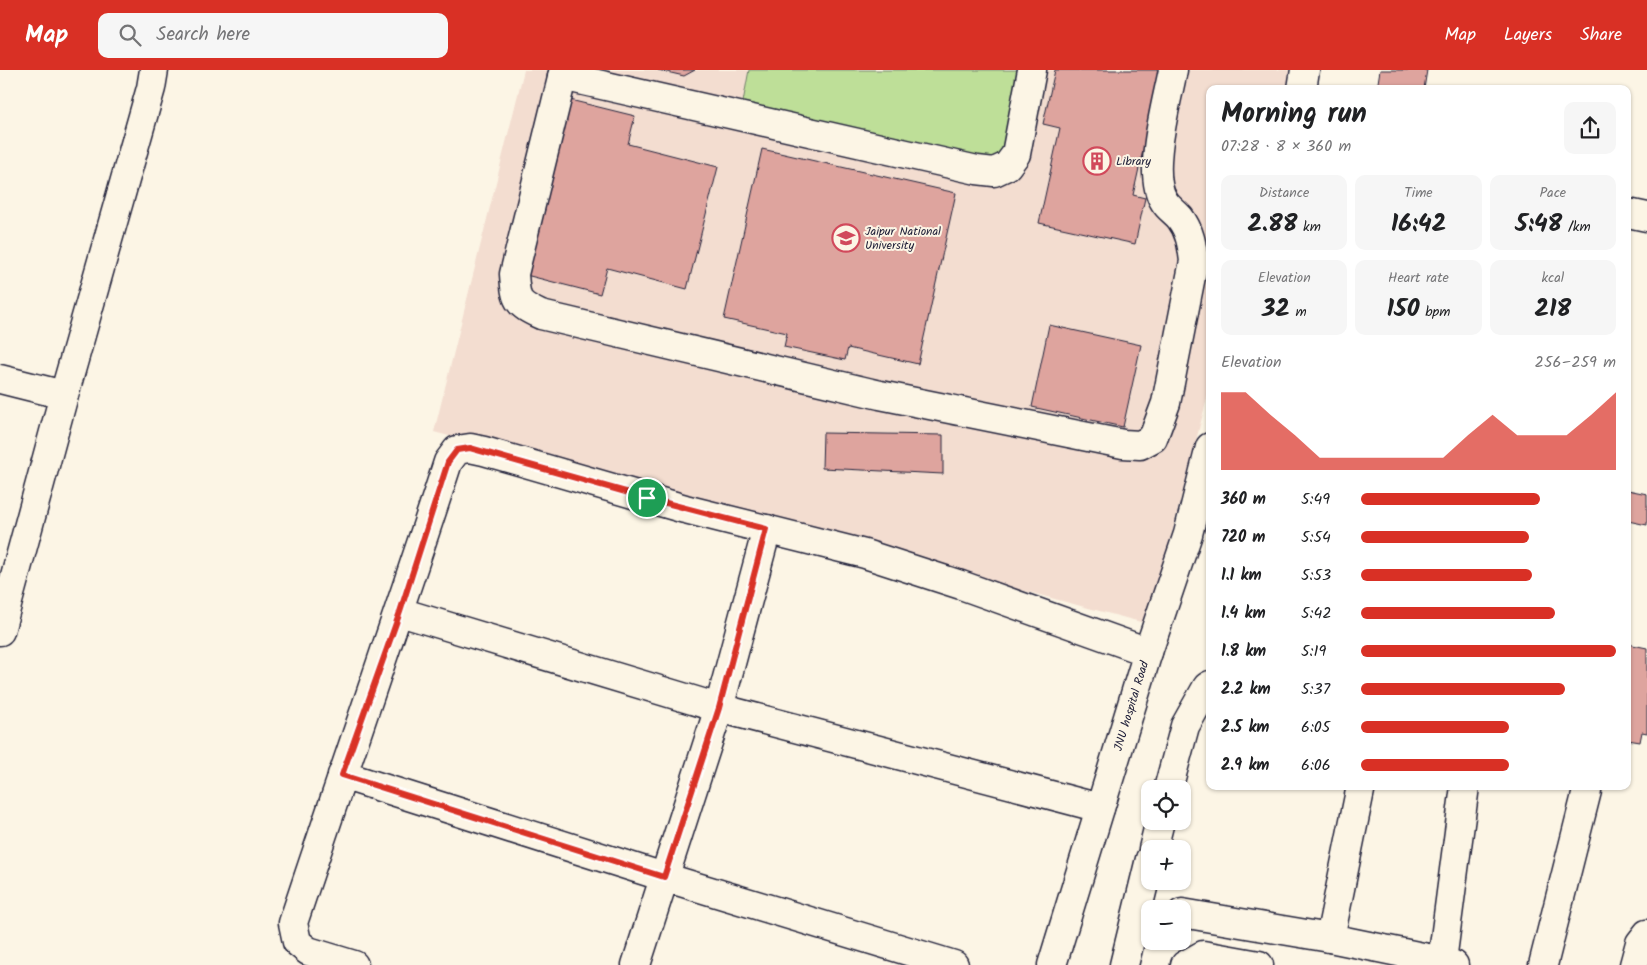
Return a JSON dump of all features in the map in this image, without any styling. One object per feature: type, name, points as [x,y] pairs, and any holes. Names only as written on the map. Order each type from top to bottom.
[{"type":"street","points":[[0,631],[64,395],[151,88],[154,70]]},
{"type":"street","points":[[1032,70],[1016,154],[1007,166],[994,172],[967,168],[563,73],[514,274],[516,293],[523,306],[541,315],[880,395],[1123,444],[1140,445],[1153,438],[1166,403],[1194,260],[1192,238],[1181,219],[1164,201],[1156,181],[1159,144],[1173,70]]},
{"type":"street","points":[[1303,85],[1305,70]]},
{"type":"street","points":[[1631,214],[1647,217]]},
{"type":"street","points":[[0,379],[64,395]]},
{"type":"street","points":[[354,965],[308,951],[297,942],[293,923],[342,775],[400,612],[448,462],[457,450],[470,448],[484,451],[610,488],[865,554],[961,584],[1148,652]]},
{"type":"street","name":"JNU hospital Road","points":[[1052,965],[1148,652],[1188,534],[1206,463]]},
{"type":"street","points":[[636,965],[719,708],[766,529]]},
{"type":"street","points":[[400,612],[719,708],[1100,808]]},
{"type":"street","points":[[1170,780],[1185,726],[1206,689]]},
{"type":"street","points":[[342,775],[664,877],[954,965]]},
{"type":"street","points":[[1330,938],[1360,790]]},
{"type":"street","points":[[1191,915],[1330,938],[1448,963],[1465,790]]},
{"type":"street","points":[[1543,965],[1587,791]]},
{"type":"street","points":[[1124,965],[1141,924]]},
{"type":"street","points":[[1634,965],[1640,943],[1647,934]]},
{"type":"street","points":[[1185,965],[1203,955],[1259,965]]},
{"type":"shaded area","name":"Jaipur National University","points":[[524,70],[1293,70],[1289,85],[1206,85],[1206,402],[1148,624],[434,432]]},
{"type":"green space","points":[[749,70],[1028,70],[1008,167],[743,102]]},
{"type":"building","points":[[658,70],[695,70],[684,76]]},
{"type":"building","name":"Library","points":[[1055,70],[1161,70],[1133,195],[1145,198],[1135,244],[1039,223],[1060,128],[1043,124]]},
{"type":"building","points":[[1380,70],[1427,70],[1425,85],[1378,85]]},
{"type":"building","points":[[566,99],[635,116],[628,144],[718,167],[687,289],[607,268],[600,294],[522,274]]},
{"type":"building","points":[[762,149],[956,193],[918,364],[848,348],[845,360],[784,347],[787,333],[724,319]]},
{"type":"building","points":[[1049,325],[1141,345],[1123,427],[1032,407]]},
{"type":"building","points":[[823,433],[943,435],[943,474],[822,468]]},
{"type":"building","points":[[1631,491],[1647,494],[1647,525],[1631,522]]},
{"type":"building","points":[[1631,645],[1647,648],[1647,733],[1642,732],[1640,742],[1631,740]]},
{"type":"place","name":"Library","points":[[1097,161]]},
{"type":"place","name":"Jaipur National University","points":[[846,238]]},
{"type":"route","points":[[470,448],[484,451],[647,498],[766,529],[719,708],[664,877],[342,775],[400,612],[448,462],[457,450],[470,448]]}]
